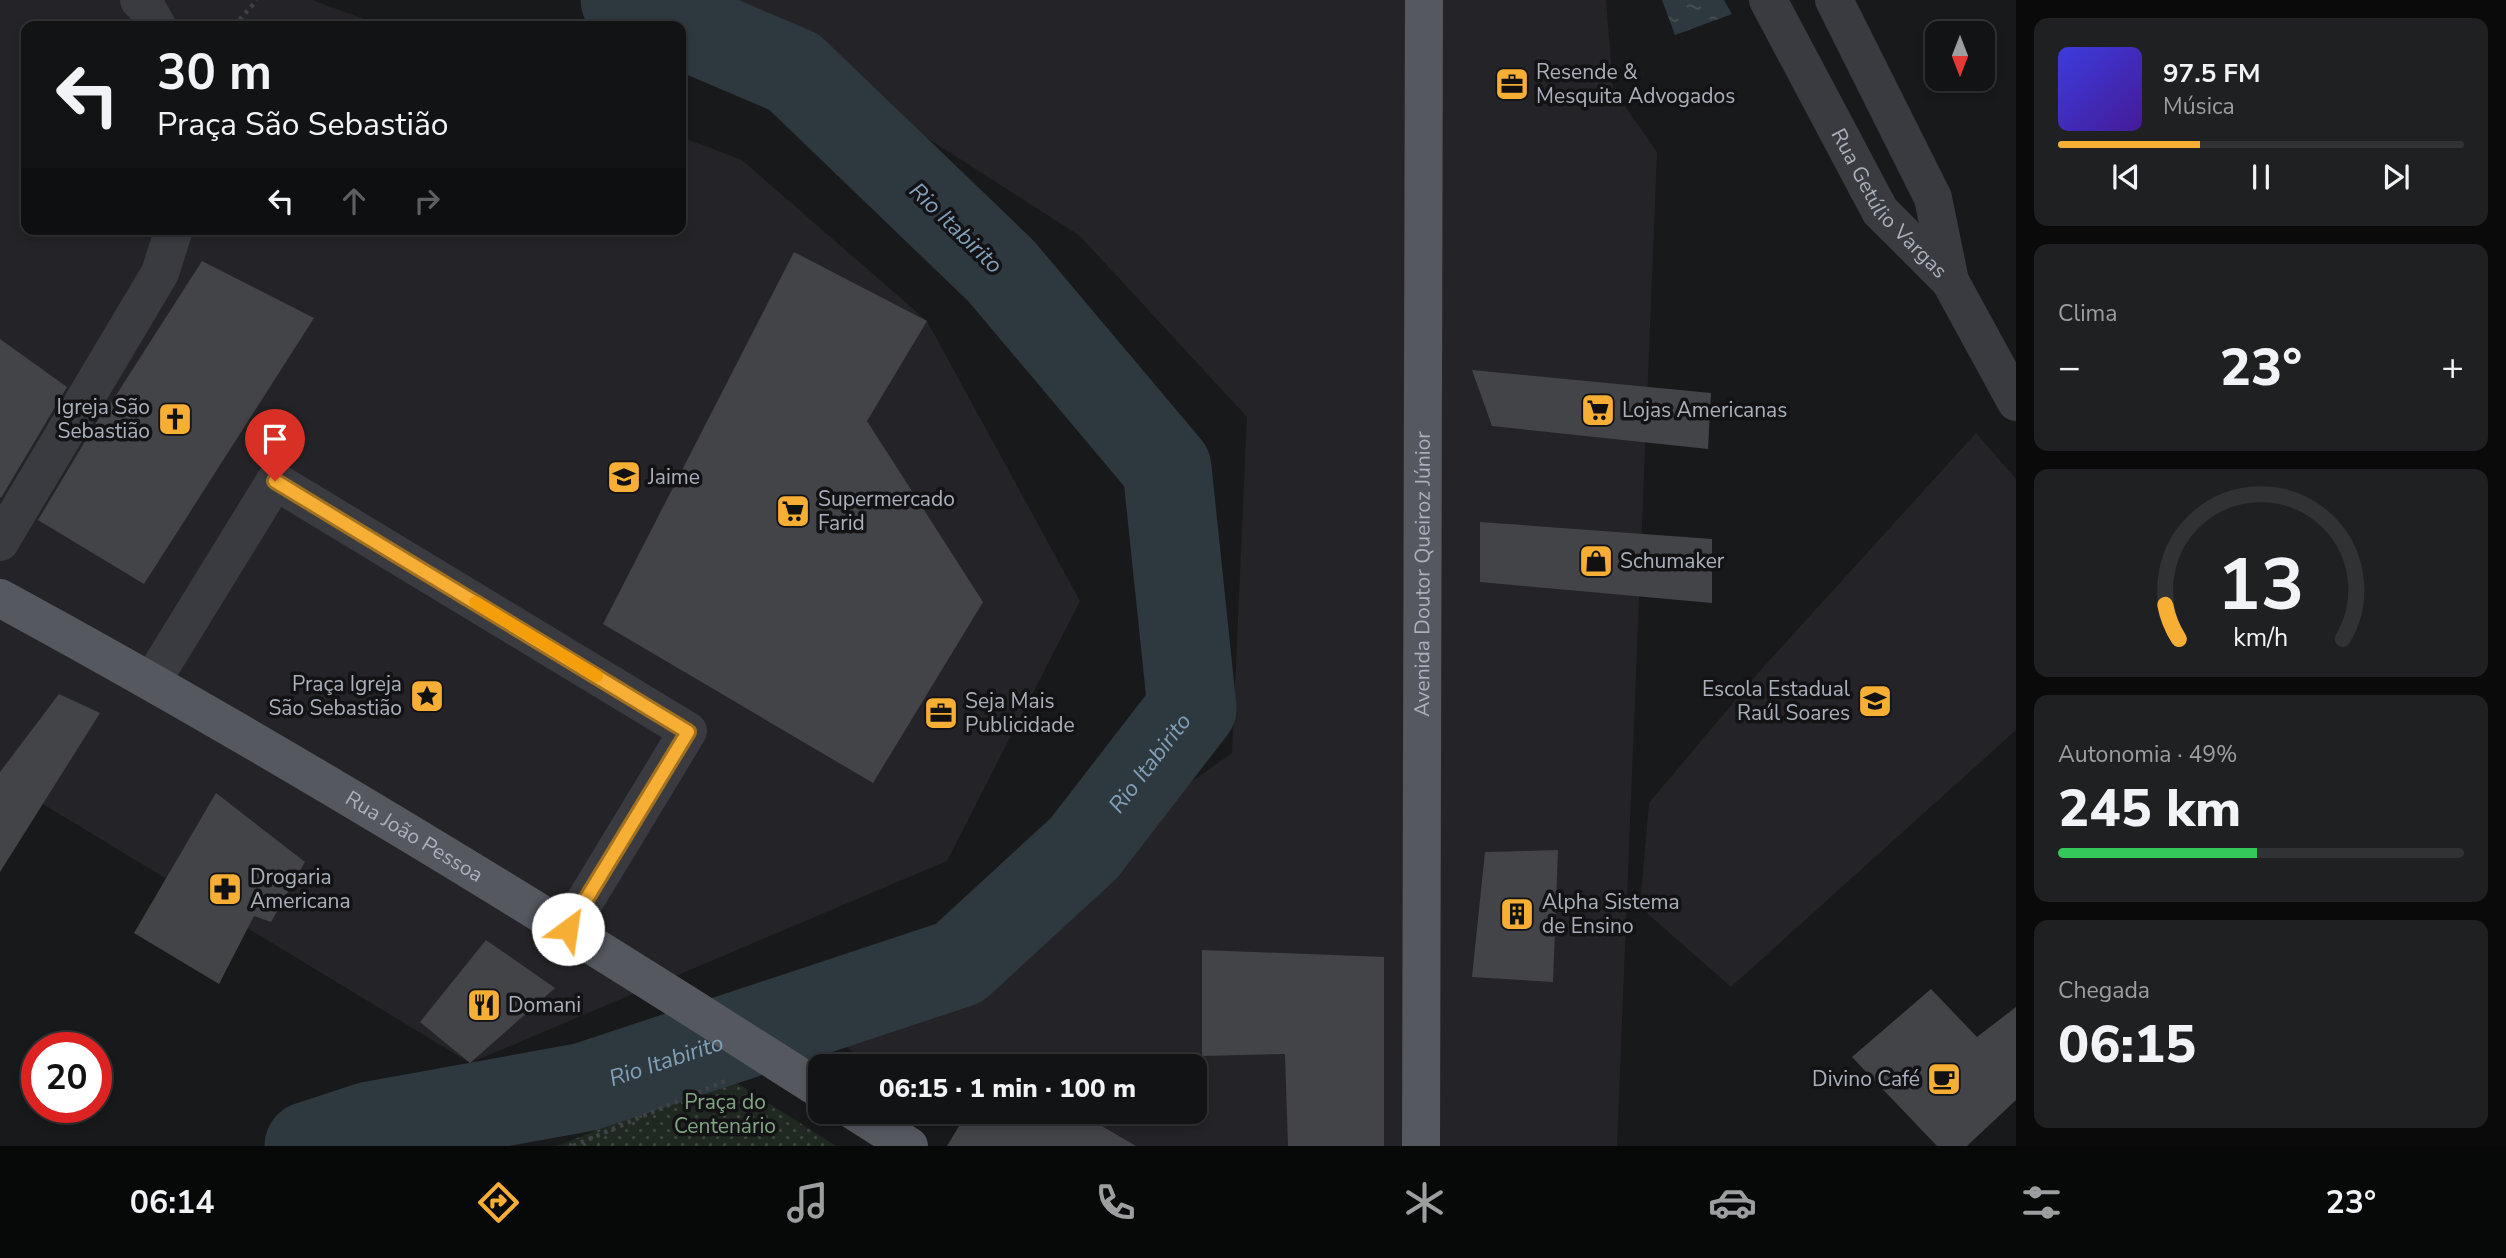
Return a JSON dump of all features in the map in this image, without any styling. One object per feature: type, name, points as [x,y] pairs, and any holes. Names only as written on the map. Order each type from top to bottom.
[{"type":"main road","name":"Avenida Doutor Queiroz Júnior","points":[[1421,1146],[1424,0]]},
{"type":"main road","name":"Rua João Pessoa","points":[[0,598],[152,681],[580,936],[808,1081]]},
{"type":"main road","points":[[874,1124],[909,1146]]},
{"type":"street","points":[[139,0],[154,21]]},
{"type":"street","name":"Rua Getúlio Vargas","points":[[1768,0],[1880,211],[1950,281],[2011,381]]},
{"type":"street","points":[[1835,0],[1933,198],[1950,281]]},
{"type":"street","points":[[0,542],[160,273],[172,235]]},
{"type":"street","points":[[152,681],[275,481],[688,732],[580,936]]},
{"type":"path","points":[[238,21],[257,0]]},
{"type":"path","points":[[573,1146],[774,1059]]},
{"type":"shaded area","points":[[0,0],[312,0],[369,21],[21,21],[21,235],[686,235],[686,139],[742,160],[927,321],[1080,601],[947,861],[470,1063],[0,778]]},
{"type":"shaded area","points":[[712,0],[1606,0],[1613,89],[1657,152],[1617,1146],[989,1146],[958,1124],[1207,1124],[1207,1054],[856,1054],[832,1037],[1232,753],[1247,417],[1080,236]]},
{"type":"shaded area","name":"Escola Estadual Raúl Soares","points":[[1976,433],[2016,479],[2016,730],[1731,987],[1640,907],[1649,803],[1759,672]]},
{"type":"green space","name":"Praça do Centenário","points":[[729,1078],[836,1146],[557,1146]]},
{"type":"water","points":[[1662,0],[1724,0],[1732,14],[1675,35]]},
{"type":"building","name":"Supermercado Farid","points":[[794,252],[927,321],[867,421],[983,602],[873,783],[603,624]]},
{"type":"building","name":"Igreja São Sebastião","points":[[202,261],[314,318],[144,584],[38,520],[102,413],[104,414]]},
{"type":"building","points":[[0,339],[67,387],[1,498],[0,497]]},
{"type":"building","name":"Lojas Americanas","points":[[1472,370],[1711,393],[1708,449],[1492,426]]},
{"type":"building","name":"Schumaker","points":[[1480,522],[1712,539],[1712,603],[1480,582]]},
{"type":"building","points":[[59,694],[100,713],[0,872],[0,772]]},
{"type":"building","name":"Drogaria Americana","points":[[216,793],[305,862],[271,922],[254,916],[219,984],[134,933]]},
{"type":"building","name":"Alpha Sistema de Ensino","points":[[1558,850],[1553,982],[1472,977],[1485,852]]},
{"type":"building","name":"Domani","points":[[486,940],[555,988],[470,1063],[420,1022]]},
{"type":"building","points":[[1202,950],[1384,957],[1384,1146],[1288,1146],[1285,1054],[1202,1054]]},
{"type":"building","name":"Divino Café","points":[[1931,989],[1977,1037],[2016,1007],[2016,1100],[1967,1146],[1937,1146],[1852,1057]]},
{"type":"building","points":[[960,1124],[1098,1124],[1136,1146],[947,1146]]},
{"type":"waterway","name":"Rio Itabirito","points":[[625,0],[674,21]]},
{"type":"waterway","name":"Rio Itabirito","points":[[309,1146],[370,1126],[585,1087],[959,963],[1084,848],[1192,708],[1167,468],[1001,271],[794,72],[686,26]]},
{"type":"slow traffic","points":[[475,602],[597,676]]},
{"type":"place","name":"Resende & Mesquita Advogados","points":[[1512,84]]},
{"type":"place","name":"Lojas Americanas","points":[[1598,410]]},
{"type":"place","name":"Igreja São Sebastião","points":[[175,419]]},
{"type":"place","name":"Jaime","points":[[624,477]]},
{"type":"place","name":"Supermercado Farid","points":[[793,511]]},
{"type":"place","name":"Schumaker","points":[[1596,561]]},
{"type":"place","name":"Praça Igreja São Sebastião","points":[[427,696]]},
{"type":"place","name":"Escola Estadual Raúl Soares","points":[[1875,701]]},
{"type":"place","name":"Seja Mais Publicidade","points":[[941,713]]},
{"type":"place","name":"Drogaria Americana","points":[[225,889]]},
{"type":"place","name":"Alpha Sistema de Ensino","points":[[1517,914]]},
{"type":"place","name":"Domani","points":[[484,1005]]},
{"type":"place","name":"Divino Café","points":[[1944,1079]]},
{"type":"route","points":[[275,481],[688,732],[568,929]]}]
